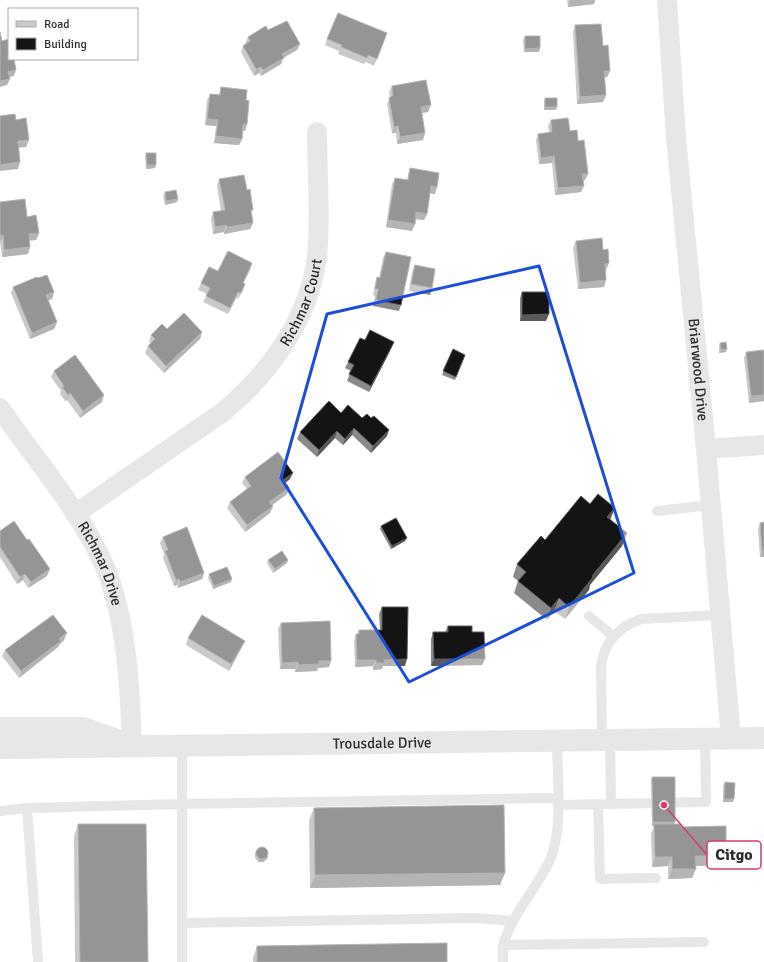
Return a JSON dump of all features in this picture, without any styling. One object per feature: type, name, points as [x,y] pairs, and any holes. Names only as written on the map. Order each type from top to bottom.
[{"type":"street","name":"Briarwood Drive","points":[[667,0],[676,138],[706,449],[731,738]]},
{"type":"street","name":"Richmar Court","points":[[75,514],[204,426],[228,407],[262,374],[286,342],[306,299],[316,257],[318,220],[317,132]]},
{"type":"street","name":"Richmar Drive","points":[[0,408],[75,514],[105,567],[113,592],[126,659],[132,746]]},
{"type":"street","points":[[706,449],[764,445]]},
{"type":"street","points":[[0,728],[83,728],[132,746]]},
{"type":"street","name":"Trousdale Drive","points":[[0,748],[132,746],[182,747],[764,738]]},
{"type":"lane","points":[[657,511],[711,505]]},
{"type":"lane","points":[[611,804],[601,666],[604,650],[614,636],[630,623],[641,619],[720,615]]},
{"type":"lane","points":[[589,616],[614,636]]},
{"type":"lane","points":[[0,811],[27,808],[182,804],[558,802],[611,804],[706,802],[705,739]]},
{"type":"lane","points":[[503,962],[503,945],[513,922],[550,861],[556,837],[558,802],[557,741]]},
{"type":"lane","points":[[182,747],[182,962]]},
{"type":"lane","points":[[598,804],[600,879],[656,878]]},
{"type":"lane","points":[[27,808],[38,962]]},
{"type":"lane","points":[[182,923],[476,918],[513,922]]},
{"type":"lane","points":[[503,945],[704,942]]},
{"type":"highlighted area","points":[[539,266],[634,573],[409,682],[281,478],[327,314]]},
{"type":"building","points":[[338,13],[387,33],[377,59],[368,55],[367,58],[341,47],[342,45],[327,39]]},
{"type":"building","points":[[287,21],[300,44],[282,54],[284,58],[263,70],[261,67],[256,69],[243,46],[250,41],[248,37],[266,26],[268,30]]},
{"type":"building","points":[[601,24],[603,46],[608,45],[610,71],[604,71],[606,95],[580,97],[575,25]]},
{"type":"building","points":[[0,32],[2,41],[8,39],[8,60],[14,60],[16,70],[8,72],[10,79],[0,81]]},
{"type":"building","points":[[525,36],[540,36],[540,48],[525,49]]},
{"type":"building","points":[[426,80],[431,105],[421,107],[425,133],[400,137],[398,126],[394,127],[389,98],[393,95],[392,86]]},
{"type":"building","points":[[221,87],[247,90],[246,100],[249,101],[247,124],[243,124],[242,139],[216,136],[218,120],[207,119],[210,94],[220,95]]},
{"type":"building","points":[[545,98],[557,98],[557,107],[545,107]]},
{"type":"building","points":[[15,114],[16,120],[26,118],[29,140],[18,141],[20,162],[0,165],[0,116]]},
{"type":"building","points":[[568,118],[570,131],[577,130],[578,141],[584,140],[588,174],[582,174],[584,186],[558,188],[554,156],[541,158],[538,134],[552,132],[551,120]]},
{"type":"building","points":[[146,153],[156,153],[156,165],[147,165]]},
{"type":"building","points":[[410,168],[439,173],[437,187],[431,186],[427,214],[416,212],[415,224],[388,220],[395,178],[408,180]]},
{"type":"building","points":[[244,175],[247,190],[250,189],[253,223],[227,227],[226,225],[215,227],[213,212],[225,210],[219,179]]},
{"type":"building","points":[[176,190],[178,199],[166,201],[165,192]]},
{"type":"building","points":[[25,199],[27,217],[36,215],[39,233],[29,234],[30,247],[4,250],[3,235],[0,235],[0,202]]},
{"type":"building","points":[[602,238],[603,250],[608,249],[609,263],[605,264],[606,280],[580,283],[576,241]]},
{"type":"building","points":[[228,251],[252,263],[243,283],[245,284],[241,293],[238,292],[230,308],[206,296],[210,288],[201,283],[209,267],[218,271]]},
{"type":"building","points":[[386,252],[411,257],[401,305],[376,300],[378,289],[375,289],[377,277],[380,278]]},
{"type":"building","points":[[415,265],[435,269],[432,288],[411,284]]},
{"type":"building","points":[[47,275],[54,292],[46,295],[57,322],[32,333],[13,287],[37,277]]},
{"type":"building","points":[[522,292],[549,292],[549,314],[522,315]]},
{"type":"building","points":[[184,313],[202,332],[166,366],[148,346],[155,339],[151,335],[162,324],[167,329]]},
{"type":"building","points":[[370,330],[394,342],[371,386],[349,374],[354,365],[348,362],[360,338],[365,340]]},
{"type":"building","points":[[726,342],[727,349],[721,350],[720,343]]},
{"type":"building","points":[[453,349],[465,355],[456,377],[443,371]]},
{"type":"building","points":[[764,350],[764,395],[751,396],[746,352]]},
{"type":"building","points":[[75,355],[104,395],[83,411],[70,393],[68,395],[62,387],[64,386],[54,371]]},
{"type":"building","points":[[329,401],[341,413],[348,405],[362,418],[367,414],[371,418],[374,416],[389,430],[373,446],[354,428],[345,439],[337,431],[319,450],[300,432]]},
{"type":"building","points":[[278,452],[293,473],[283,480],[289,488],[269,502],[273,506],[247,525],[230,502],[251,486],[245,477]]},
{"type":"building","points":[[598,494],[615,508],[607,517],[627,533],[569,607],[559,598],[551,608],[518,581],[526,572],[517,564],[541,536],[545,540],[581,496],[590,504]]},
{"type":"building","points":[[396,518],[407,538],[392,546],[381,526]]},
{"type":"building","points":[[14,521],[50,569],[31,582],[25,574],[20,577],[0,547],[0,531]]},
{"type":"building","points":[[764,522],[764,551],[762,551],[760,523]]},
{"type":"building","points":[[187,527],[204,573],[180,582],[179,579],[176,580],[165,551],[168,550],[163,537]]},
{"type":"building","points":[[282,551],[288,560],[275,569],[268,560]]},
{"type":"building","points":[[227,567],[232,579],[214,586],[209,574]]},
{"type":"building","points":[[382,607],[408,607],[407,659],[384,660],[385,663],[376,663],[376,660],[357,660],[356,634],[359,634],[359,630],[382,630]]},
{"type":"building","points":[[53,615],[67,633],[59,639],[61,641],[21,671],[5,650]]},
{"type":"building","points":[[202,615],[245,641],[231,664],[188,638]]},
{"type":"building","points":[[330,621],[331,661],[319,661],[319,664],[298,665],[298,662],[282,663],[281,623]]},
{"type":"building","points":[[448,626],[472,626],[472,632],[484,632],[485,659],[434,659],[433,632],[448,632]]},
{"type":"building","points":[[652,777],[675,777],[675,822],[653,822]]},
{"type":"building","points":[[725,782],[735,783],[734,799],[724,799]]},
{"type":"building","points":[[504,805],[505,873],[315,875],[314,808]]},
{"type":"building","points":[[78,824],[146,824],[148,962],[80,962]]},
{"type":"building","points":[[654,824],[681,824],[681,827],[726,826],[726,856],[695,856],[696,869],[672,869],[672,857],[655,857]]},
{"type":"building","points":[[260,847],[264,847],[268,853],[264,859],[260,859],[256,855],[256,851]]},
{"type":"building","points":[[447,943],[447,962],[257,962],[257,946]]},
{"type":"place","name":"Citgo","points":[[664,805]]}]
